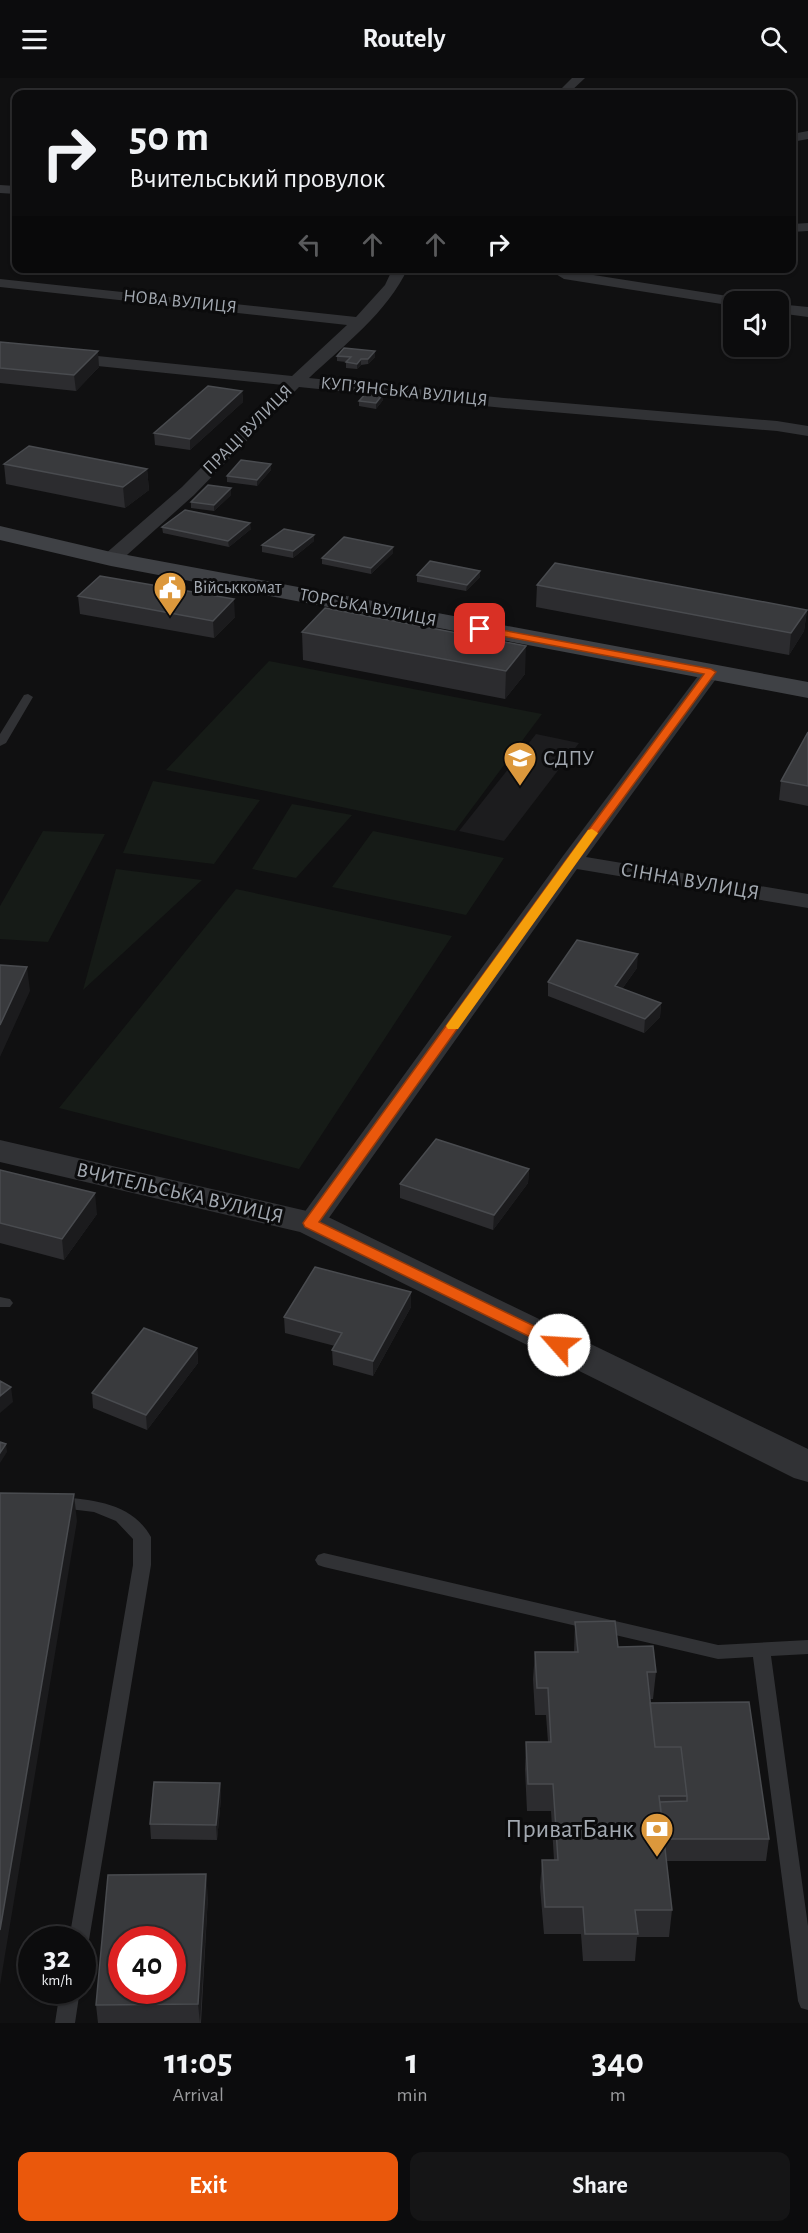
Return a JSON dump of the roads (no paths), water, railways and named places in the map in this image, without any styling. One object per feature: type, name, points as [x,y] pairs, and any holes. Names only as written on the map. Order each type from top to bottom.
[{"type":"main road","name":"ТОРСЬКА ВУЛИЦЯ","points":[[0,533],[111,560],[808,690]]},
{"type":"street","points":[[566,90],[579,78]]},
{"type":"street","name":"ПРАЦІ ВУЛИЦЯ","points":[[111,560],[188,491],[297,380],[360,322],[392,287],[399,273]]},
{"type":"street","points":[[561,273],[723,300]]},
{"type":"street","name":"НОВА ВУЛИЦЯ","points":[[0,283],[360,322]]},
{"type":"street","points":[[789,309],[808,312]]},
{"type":"street","name":"КУП’ЯНСЬКА ВУЛИЦЯ","points":[[0,351],[504,403],[777,426],[808,431]]},
{"type":"street","points":[[310,1223],[571,861],[711,672]]},
{"type":"street","name":"СІННА ВУЛИЦЯ","points":[[571,861],[808,901]]},
{"type":"street","name":"ВЧИТЕЛЬСЬКА ВУЛИЦЯ","points":[[0,1151],[310,1223],[808,1467]]},
{"type":"lane","points":[[0,743],[28,697]]},
{"type":"lane","points":[[38,1502],[96,1506],[122,1516],[142,1536],[142,1564],[81,1926]]},
{"type":"lane","points":[[324,1560],[718,1652],[808,1647]]},
{"type":"lane","points":[[761,1649],[805,1955],[808,2001]]},
{"type":"lane","points":[[65,2023],[68,2004]]},
{"type":"place","name":"Військкомат","points":[[170,617]]},
{"type":"place","name":"СДПУ","points":[[520,787]]},
{"type":"place","name":"ПриватБанк","points":[[657,1858]]}]
